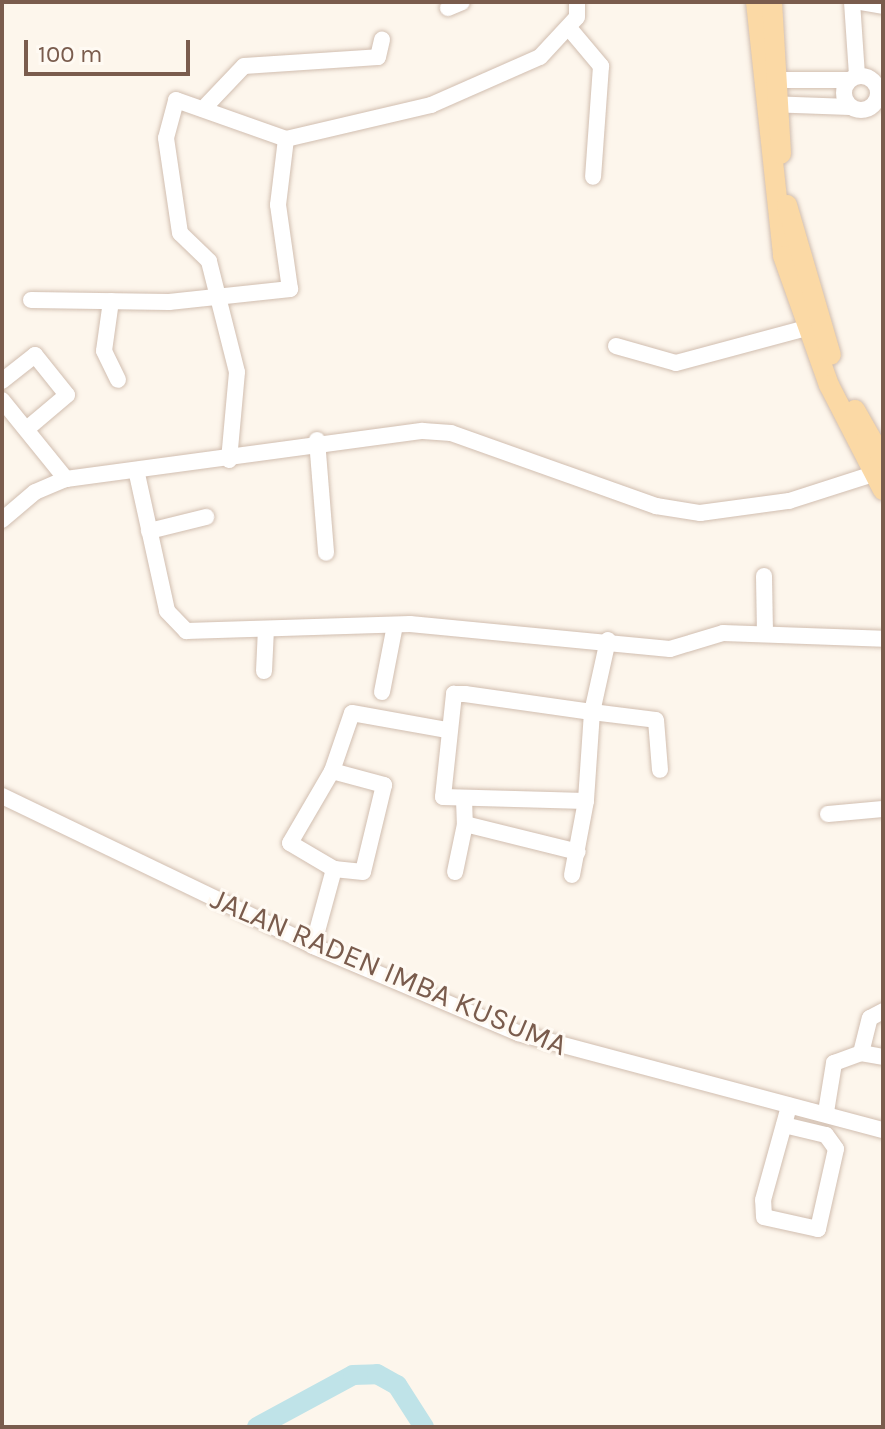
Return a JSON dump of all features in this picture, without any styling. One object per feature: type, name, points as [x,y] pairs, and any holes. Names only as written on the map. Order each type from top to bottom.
[{"type":"main road","points":[[756,2],[780,207],[807,328],[880,474]]},
{"type":"main road","points":[[770,104],[776,80],[772,2]]},
{"type":"main road","points":[[790,254],[836,383]]},
{"type":"street","points":[[229,460],[237,372],[220,298],[203,250],[180,233],[166,138],[176,100],[286,139],[481,89],[540,57],[569,28],[577,2]]},
{"type":"street","points":[[850,107],[843,94],[853,78],[852,2]]},
{"type":"street","points":[[861,2],[883,6]]},
{"type":"street","points":[[569,28],[601,66],[593,177]]},
{"type":"street","points":[[203,109],[244,66],[378,57],[382,39]]},
{"type":"street","points":[[770,104],[850,107],[876,102],[875,83],[853,78],[776,80]]},
{"type":"street","points":[[31,300],[220,298],[290,289],[278,205],[286,139]]},
{"type":"street","points":[[111,301],[104,351],[118,380]]},
{"type":"street","points":[[616,346],[676,363],[807,328]]},
{"type":"street","points":[[2,381],[35,355],[67,395],[28,428]]},
{"type":"street","points":[[2,400],[28,428],[66,479]]},
{"type":"street","points":[[2,520],[35,492],[66,479],[137,474],[229,460],[317,440],[451,433],[656,506],[700,513],[789,501],[880,474]]},
{"type":"street","points":[[317,440],[326,553]]},
{"type":"street","points":[[137,474],[175,628],[395,625],[683,648],[723,633],[883,639]]},
{"type":"street","points":[[149,531],[206,517]]},
{"type":"street","points":[[764,576],[765,634]]},
{"type":"street","points":[[382,692],[395,625]]},
{"type":"street","points":[[264,671],[266,629]]},
{"type":"street","points":[[572,875],[586,801],[592,712],[608,640]]},
{"type":"street","points":[[586,801],[464,799],[442,794],[447,730],[454,694],[656,720],[660,770]]},
{"type":"street","points":[[332,771],[384,785],[369,864],[363,872],[334,869],[290,843],[332,771],[359,711],[414,729],[447,730]]},
{"type":"street","name":"JALAN RADEN IMBA KUSUMA","points":[[2,796],[313,946],[592,1059],[826,1112],[883,1130]]},
{"type":"street","points":[[455,872],[465,824],[464,799]]},
{"type":"street","points":[[828,814],[883,809]]},
{"type":"street","points":[[465,824],[578,852]]},
{"type":"street","points":[[313,946],[334,869]]},
{"type":"street","points":[[861,1053],[870,1018],[883,1011]]},
{"type":"street","points":[[826,1112],[834,1063],[861,1053],[883,1057]]},
{"type":"street","points":[[784,1125],[826,1135],[836,1149],[818,1229],[764,1217],[784,1125],[789,1106]]},
{"type":"waterway","points":[[257,1427],[353,1375],[377,1374],[397,1385],[424,1427]]}]
